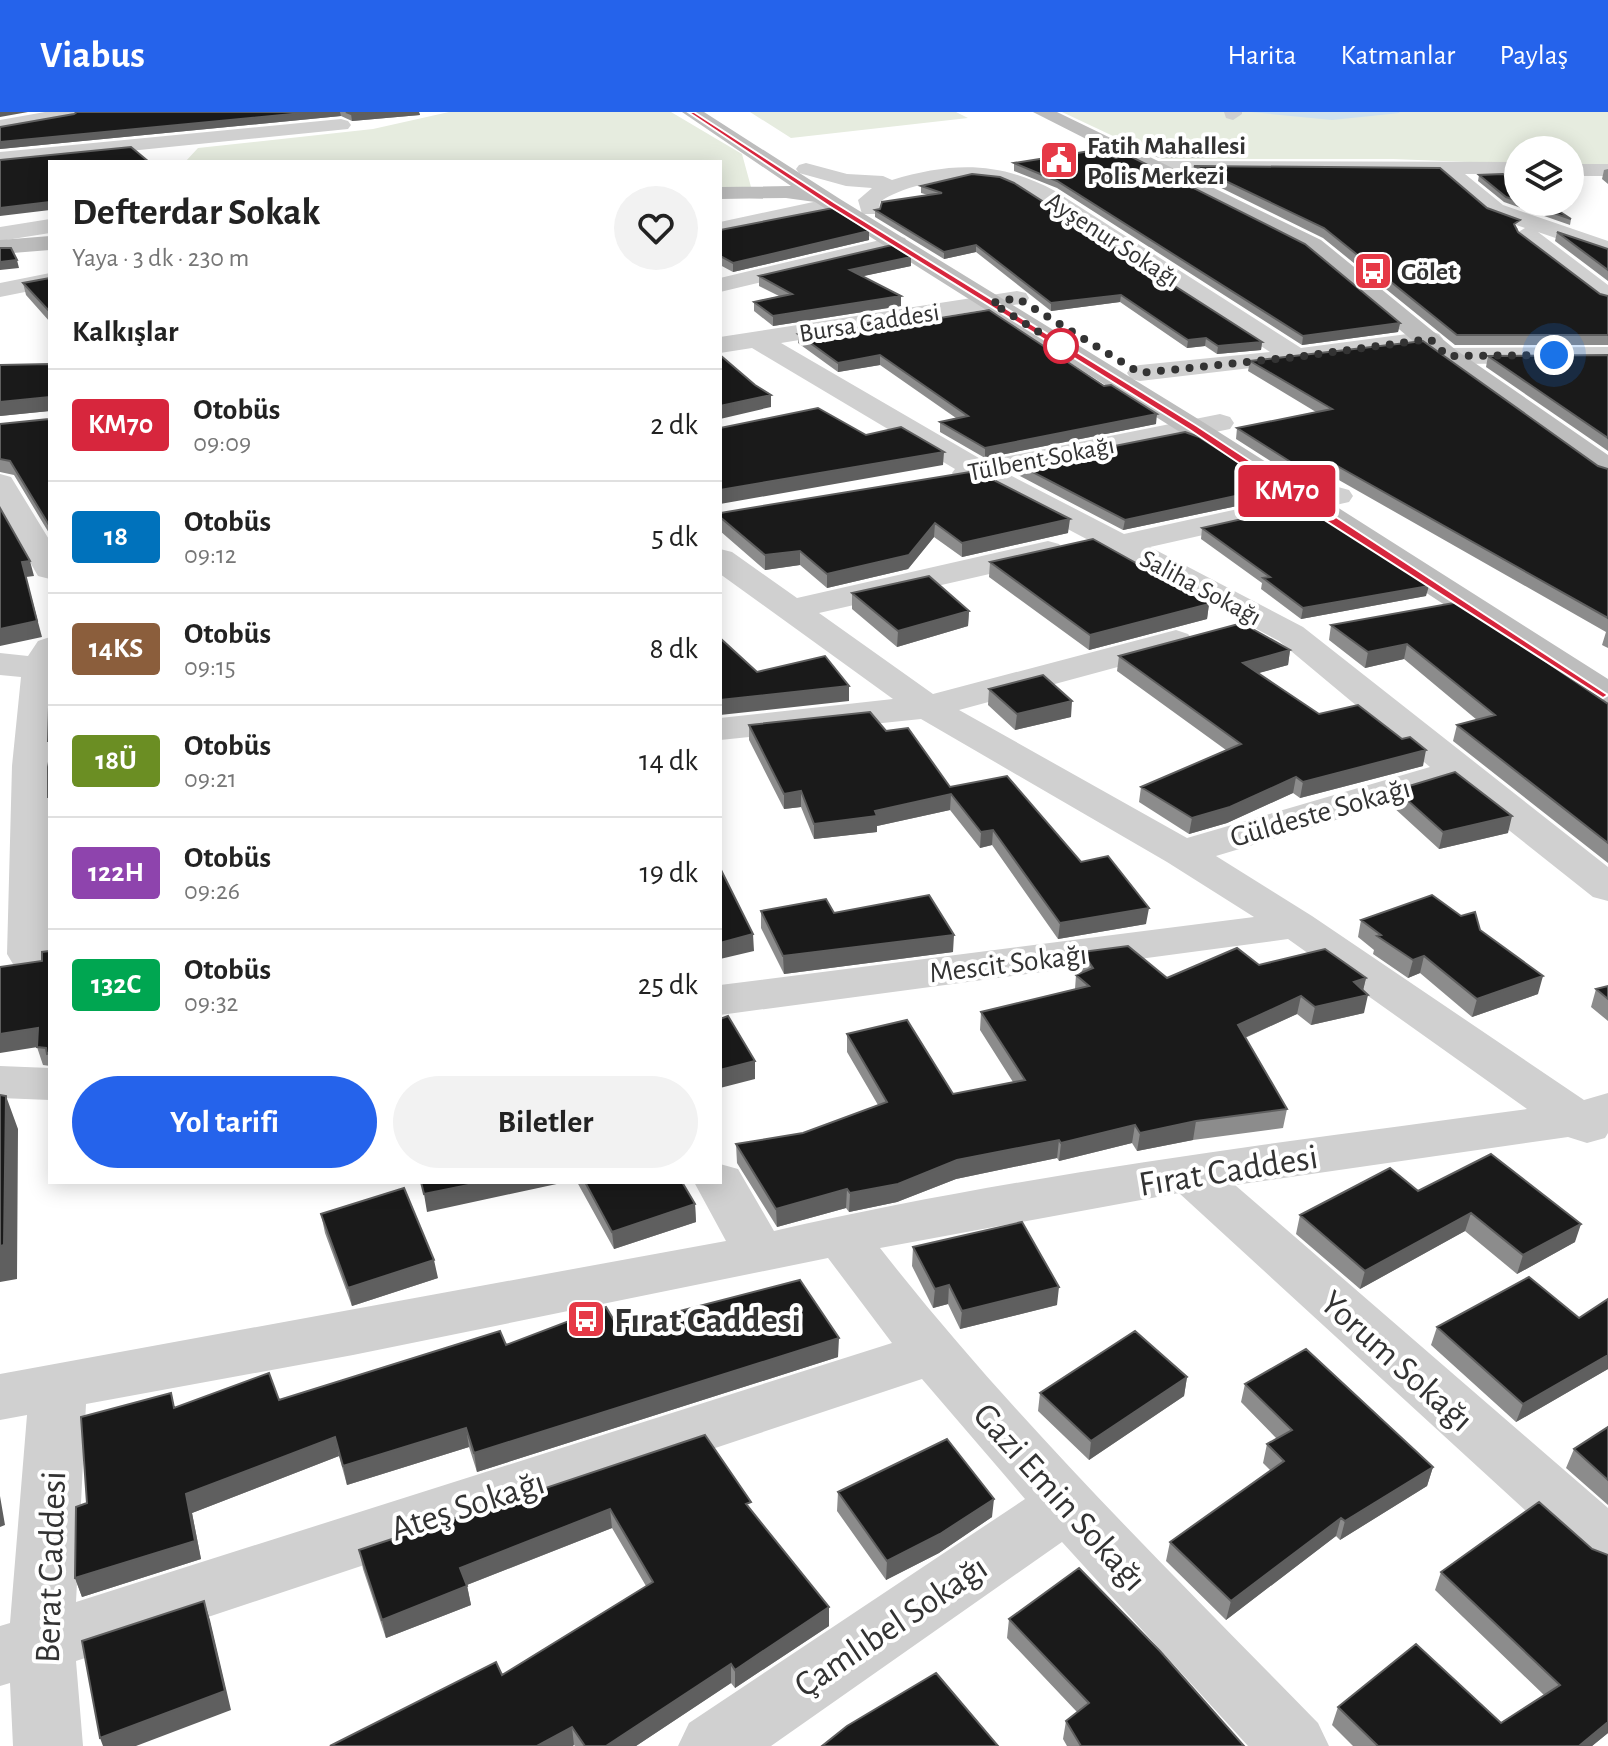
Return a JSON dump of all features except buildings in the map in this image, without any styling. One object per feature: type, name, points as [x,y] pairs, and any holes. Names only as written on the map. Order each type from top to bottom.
[{"type":"main road","points":[[691,112],[870,209],[1005,300],[1207,425],[1338,496],[1608,666]]},
{"type":"main road","points":[[718,112],[789,167],[826,201],[897,243],[1140,373],[1305,503],[1608,695]]},
{"type":"main road","points":[[1042,112],[1313,245],[1438,348],[1608,469]]},
{"type":"main road","points":[[761,192],[785,182],[789,167]]},
{"type":"main road","points":[[722,193],[761,192],[826,201]]},
{"type":"main road","points":[[0,247],[48,243]]},
{"type":"street","points":[[0,126],[68,112],[89,121],[127,148]]},
{"type":"street","points":[[208,117],[225,136]]},
{"type":"street","points":[[0,158],[341,125]]},
{"type":"street","points":[[789,167],[846,180],[914,181]]},
{"type":"street","points":[[1159,167],[1504,168]]},
{"type":"street","points":[[1444,167],[1608,297]]},
{"type":"street","points":[[1584,171],[1608,173]]},
{"type":"street","name":"Ayşenur Sokağı","points":[[914,181],[976,172],[995,173],[1025,184],[1296,357]]},
{"type":"street","points":[[870,209],[869,200],[873,196],[914,181]]},
{"type":"street","points":[[722,228],[826,201]]},
{"type":"street","points":[[1495,210],[1608,249]]},
{"type":"street","points":[[0,234],[48,226]]},
{"type":"street","points":[[722,285],[897,243]]},
{"type":"street","points":[[0,290],[48,280]]},
{"type":"street","name":"Bursa Caddesi","points":[[722,344],[753,328],[795,334],[1005,300]]},
{"type":"street","name":"Saliha Sokağı","points":[[753,328],[842,404],[980,471],[1291,634],[1458,771],[1608,888]]},
{"type":"street","points":[[1140,373],[1296,357],[1438,348],[1608,355]]},
{"type":"street","name":"Tülbent Sokağı","points":[[934,479],[1207,425]]},
{"type":"street","points":[[0,483],[10,520],[48,567]]},
{"type":"street","points":[[789,610],[1338,496]]},
{"type":"street","points":[[722,560],[927,707],[1182,853],[1597,1123]]},
{"type":"street","points":[[1415,611],[1462,603]]},
{"type":"street","points":[[722,729],[927,707],[1258,619]]},
{"type":"street","points":[[1291,634],[1338,625]]},
{"type":"street","points":[[0,664],[47,661],[27,766],[26,954]]},
{"type":"street","name":"Güldeste Sokağı","points":[[1182,853],[1458,771]]},
{"type":"street","name":"Mescit Sokağı","points":[[722,1000],[1296,925]]},
{"type":"street","points":[[0,1082],[48,1084]]},
{"type":"street","name":"Fırat Caddesi","points":[[29,1393],[760,1254],[841,1235],[1189,1173],[1597,1123]]},
{"type":"street","name":"Yorum Sokağı","points":[[1189,1173],[1608,1547]]},
{"type":"street","points":[[721,1184],[760,1254]]},
{"type":"street","name":"Gazi Emin Sokağı","points":[[841,1235],[934,1352],[1066,1505],[1294,1746]]},
{"type":"street","name":"Ateş Sokağı","points":[[21,1649],[934,1352]]},
{"type":"street","name":"Berat Caddesi","points":[[29,1393],[21,1649],[48,1746]]},
{"type":"street","name":"Çamlıbel Sokağı","points":[[713,1746],[1066,1505]]},
{"type":"shaded area","points":[[449,112],[671,112],[742,154],[751,187],[722,189],[722,160],[187,160],[198,148],[373,129]]},
{"type":"shaded area","points":[[750,112],[956,112],[968,118],[791,138]]},
{"type":"shaded area","points":[[1062,112],[1608,112],[1608,167],[1584,166],[1584,136],[1504,136],[1504,163],[1393,159],[1162,159]]},
{"type":"water","points":[[1251,112],[1399,112],[1400,113],[1332,120]]},
{"type":"bus line","name":"KM70","points":[[691,112],[832,204],[1193,428],[1305,503],[1608,695]]},
{"type":"place","name":"Fatih Mahallesi Polis Merkezi","points":[[1059,160]]},
{"type":"place","name":"Gölet","points":[[1373,271]]},
{"type":"place","name":"Fırat Caddesi","points":[[586,1319]]},
{"type":"route","points":[[1061,346],[1068,350],[992,303],[1017,298],[1140,373],[1430,339],[1447,356],[1554,355]]}]
